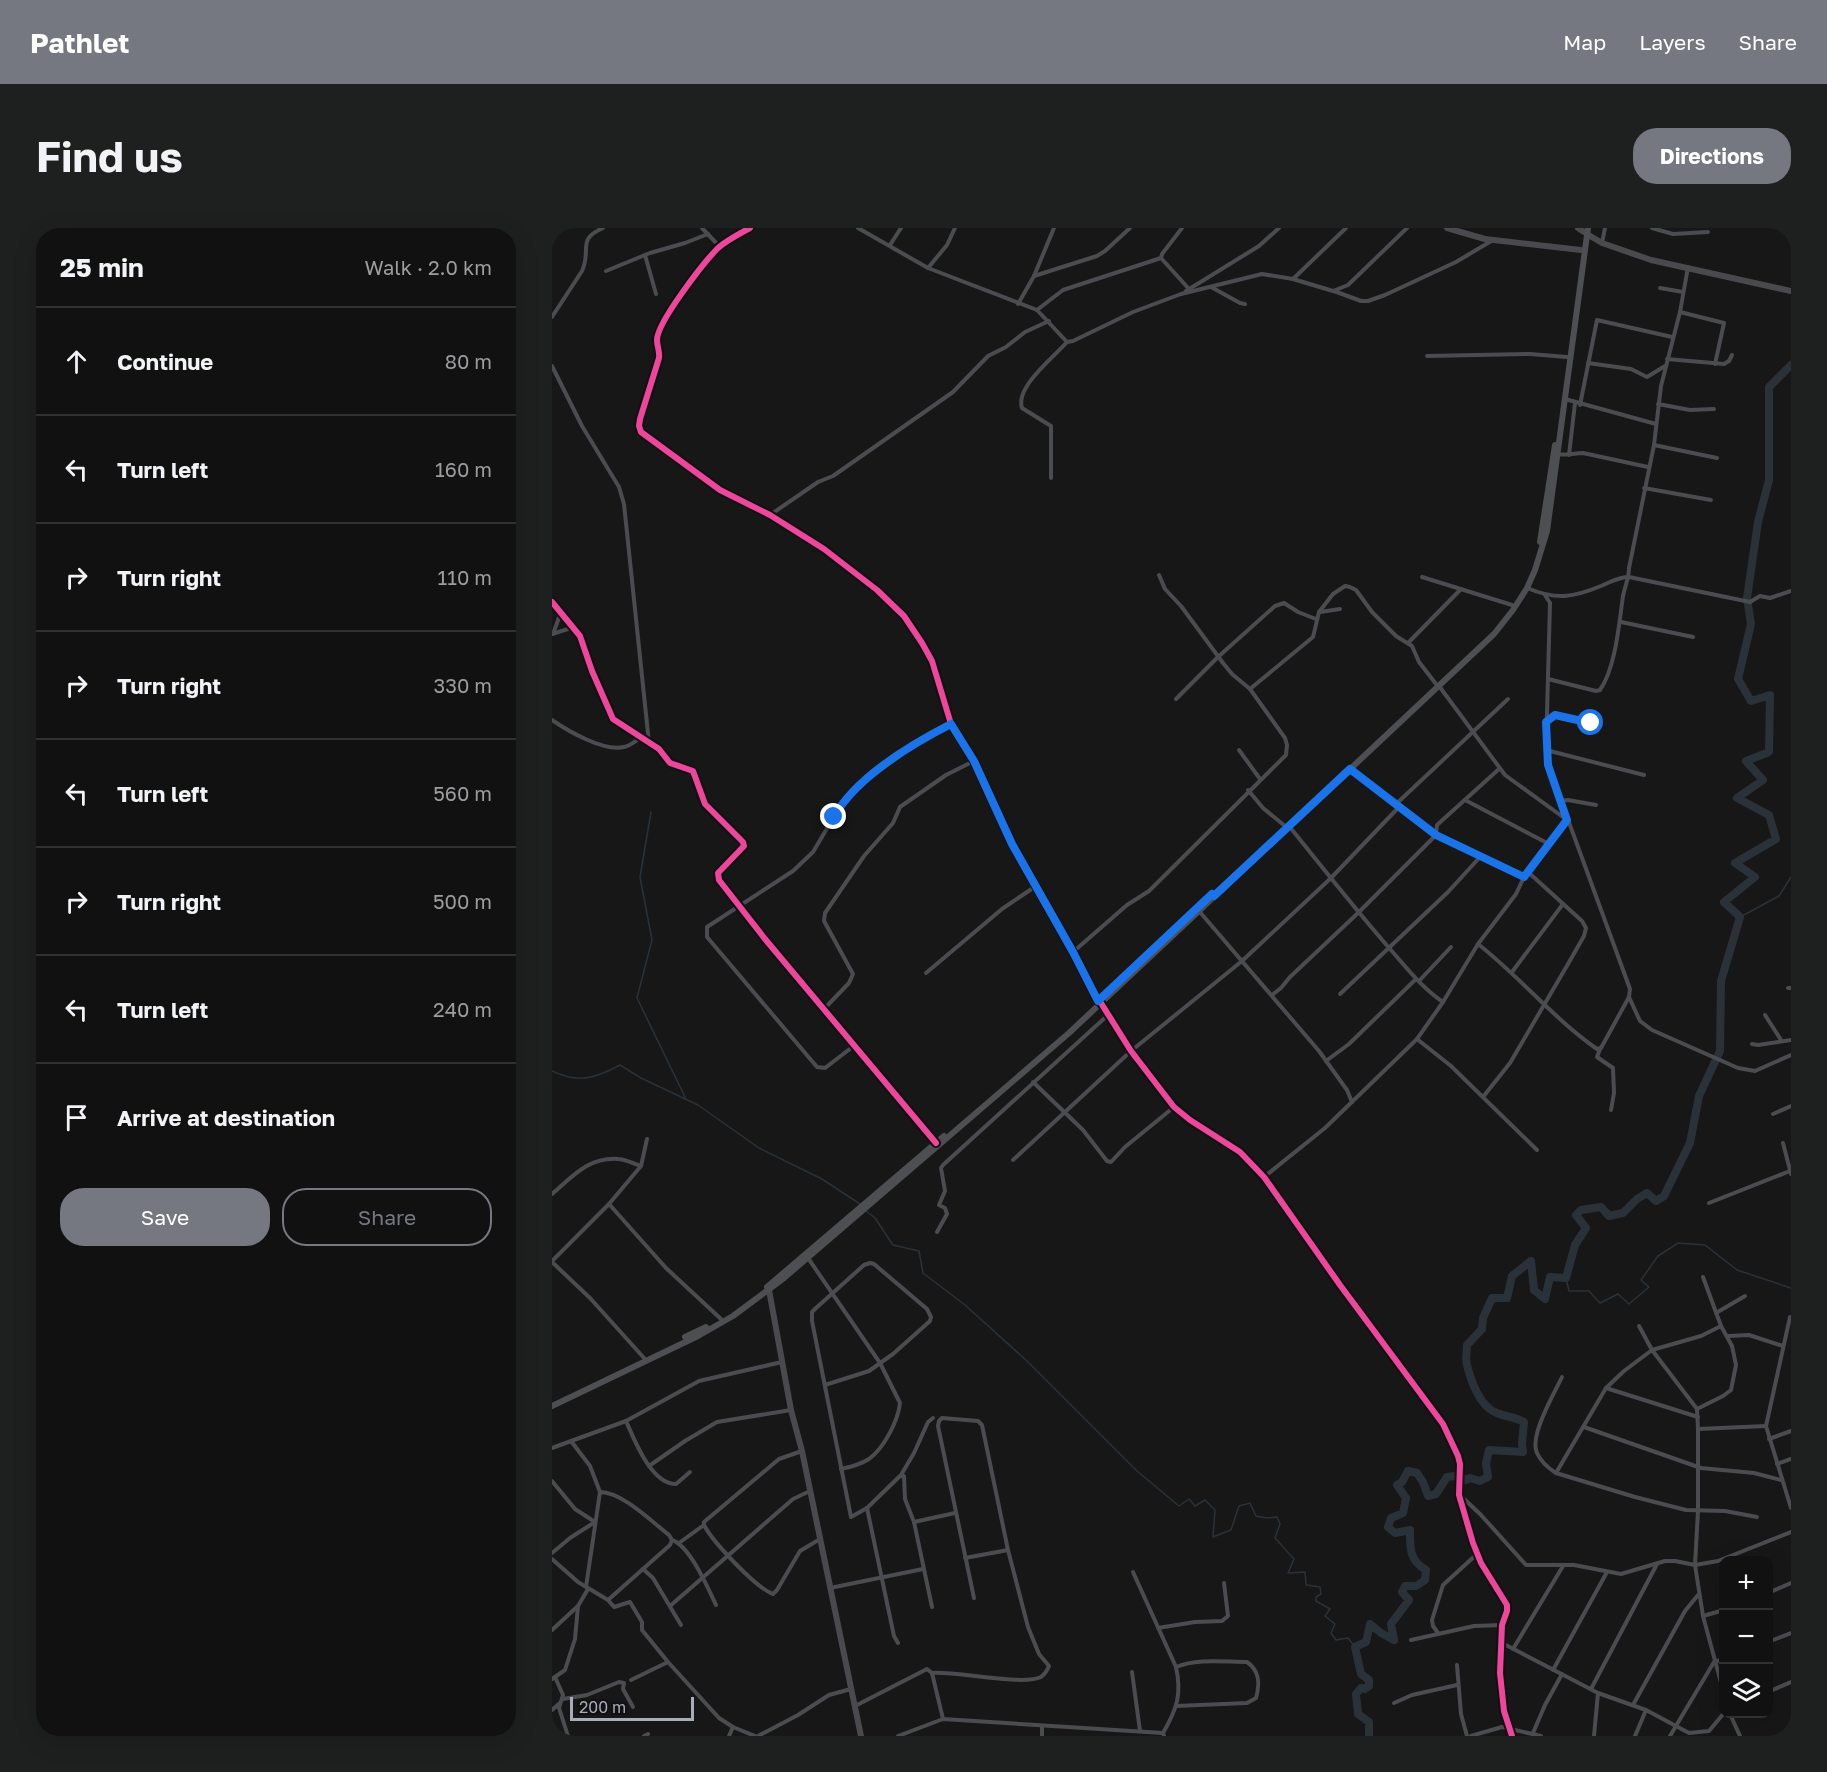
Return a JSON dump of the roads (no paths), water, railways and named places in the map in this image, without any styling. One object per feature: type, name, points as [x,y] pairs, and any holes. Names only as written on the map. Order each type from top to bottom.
[{"type":"main road","points":[[552,1404],[706,1331],[733,1316],[769,1290],[1069,1033],[1099,1002],[1494,634],[1527,588],[1547,531],[1565,399],[1581,250],[1586,231]]},
{"type":"main road","points":[[1287,826],[1350,769],[1491,632],[1512,605],[1531,569],[1542,535],[1586,231]]},
{"type":"main road","points":[[552,1404],[721,1319],[772,1282],[1066,1031],[1213,895]]},
{"type":"street","points":[[552,317],[586,263],[588,236],[603,228]]},
{"type":"street","points":[[702,228],[720,247]]},
{"type":"street","points":[[750,228],[720,247],[682,294],[661,327],[657,339],[660,348],[659,358],[639,426],[641,432],[720,490],[770,515],[824,549],[877,591],[904,616],[932,661],[951,724],[974,761],[991,795],[996,814],[1099,1002],[1131,1051],[1174,1107],[1240,1152],[1264,1177],[1340,1285],[1443,1424],[1458,1455],[1459,1495],[1477,1554],[1492,1583],[1505,1600],[1507,1611],[1502,1625],[1500,1673],[1504,1711],[1512,1736]]},
{"type":"street","points":[[858,228],[928,268],[1037,310],[1067,342]]},
{"type":"street","points":[[890,245],[901,228]]},
{"type":"street","points":[[928,268],[948,245],[955,228]]},
{"type":"street","points":[[1018,304],[1034,276],[1054,228]]},
{"type":"street","points":[[1034,276],[1097,256],[1130,228]]},
{"type":"street","points":[[1161,258],[1182,228]]},
{"type":"street","points":[[1181,294],[1259,246],[1280,228]]},
{"type":"street","points":[[1293,279],[1346,228]]},
{"type":"street","points":[[1333,291],[1348,285],[1407,228]]},
{"type":"street","points":[[1447,228],[1463,230],[1479,237],[1581,250]]},
{"type":"street","points":[[1578,228],[1602,243],[1651,260],[1791,291]]},
{"type":"street","points":[[1602,243],[1605,228]]},
{"type":"street","points":[[1652,228],[1672,234],[1708,232]]},
{"type":"street","points":[[606,271],[708,234]]},
{"type":"street","points":[[1051,478],[1051,426],[1022,408],[1021,401],[1033,376],[1067,342],[1133,312],[1181,294],[1262,274],[1293,279],[1361,301],[1368,301],[1386,295],[1464,258],[1495,239]]},
{"type":"street","points":[[645,255],[656,294]]},
{"type":"street","points":[[1161,258],[1190,289]]},
{"type":"street","points":[[1037,310],[1063,290],[1161,258]]},
{"type":"street","points":[[1548,679],[1596,691],[1600,690],[1612,660],[1621,622],[1623,594],[1629,577],[1644,488],[1654,445],[1665,366],[1680,312],[1688,267]]},
{"type":"street","points":[[1211,287],[1245,304]]},
{"type":"street","points":[[1660,288],[1683,292]]},
{"type":"street","points":[[1680,312],[1724,323],[1715,364]]},
{"type":"street","points":[[1569,455],[1597,320],[1672,337]]},
{"type":"street","points":[[770,515],[818,482],[833,476],[953,392],[988,356],[1025,332],[1049,321]]},
{"type":"street","points":[[1427,357],[1530,354],[1567,357]]},
{"type":"street","points":[[1667,359],[1724,364],[1732,355]]},
{"type":"street","points":[[1588,363],[1631,369],[1647,377],[1665,366]]},
{"type":"street","points":[[552,366],[582,426],[619,487],[624,504],[649,743]]},
{"type":"street","points":[[1565,399],[1656,423]]},
{"type":"street","points":[[1658,404],[1690,410],[1714,409]]},
{"type":"street","points":[[1654,445],[1717,458]]},
{"type":"street","points":[[1558,454],[1583,453],[1648,467]]},
{"type":"street","points":[[1644,488],[1711,500]]},
{"type":"street","points":[[1073,952],[1127,905],[1149,891],[1248,790],[1286,755],[1287,745],[1250,689],[1232,674],[1218,657],[1181,606],[1165,589],[1159,575]]},
{"type":"street","points":[[1422,577],[1512,605]]},
{"type":"street","points":[[1527,588],[1545,595],[1570,596],[1616,579],[1629,577],[1748,601],[1760,596],[1770,598],[1791,591]]},
{"type":"street","points":[[1250,689],[1313,637],[1319,612],[1338,589],[1345,586],[1350,587],[1356,590],[1372,612],[1396,636],[1408,643],[1419,662],[1499,769],[1567,820]]},
{"type":"street","points":[[1408,643],[1461,589]]},
{"type":"street","points":[[1545,595],[1550,603],[1546,722],[1548,765],[1630,989],[1629,997],[1597,1057],[1613,1068],[1614,1093],[1611,1110]]},
{"type":"street","points":[[552,602],[580,636],[609,713],[617,723],[659,749],[670,763],[693,771],[705,804],[744,843],[722,868],[718,876],[740,907],[936,1143]]},
{"type":"street","points":[[1176,699],[1218,657],[1275,606],[1284,603],[1316,619]]},
{"type":"street","points":[[1319,612],[1340,609]]},
{"type":"street","points":[[552,634],[561,612]]},
{"type":"street","points":[[1621,622],[1693,637]]},
{"type":"street","points":[[552,634],[574,627]]},
{"type":"street","points":[[1013,1160],[1131,1051],[1242,961],[1331,878],[1397,807],[1508,699]]},
{"type":"street","points":[[1546,722],[1555,715],[1591,723]]},
{"type":"street","points":[[552,720],[565,729],[597,744],[618,748],[626,747],[640,738]]},
{"type":"street","points":[[855,1046],[825,1068],[817,1067],[707,937],[707,927],[785,878],[813,852],[838,810],[861,785],[921,740],[951,724]]},
{"type":"street","points":[[1239,750],[1260,779]]},
{"type":"street","points":[[1546,750],[1644,775]]},
{"type":"street","points":[[824,1009],[849,983],[853,974],[824,921],[825,913],[864,856],[893,823],[900,807],[946,776],[974,761]]},
{"type":"street","points":[[1350,769],[1436,835],[1524,877]]},
{"type":"street","points":[[1272,994],[1281,988],[1436,835],[1437,825],[1499,769]]},
{"type":"street","points":[[1248,790],[1263,808],[1287,826],[1358,913],[1431,994],[1443,1002]]},
{"type":"street","points":[[1465,800],[1549,844]]},
{"type":"street","points":[[1561,801],[1596,805]]},
{"type":"street","points":[[1264,1177],[1325,1128],[1417,1039],[1443,1002],[1478,944],[1567,820]]},
{"type":"street","points":[[1340,994],[1448,892],[1480,857]]},
{"type":"street","points":[[1483,1097],[1510,1063],[1579,945],[1586,928],[1582,921],[1528,872]]},
{"type":"street","points":[[926,973],[1002,909],[1036,886]]},
{"type":"street","points":[[1512,972],[1563,904]]},
{"type":"street","points":[[1198,911],[1272,994],[1290,1020],[1326,1061],[1347,1090],[1352,1102]]},
{"type":"street","points":[[1478,944],[1512,972],[1573,1032],[1597,1049],[1600,1048]]},
{"type":"street","points":[[1326,1061],[1349,1044],[1451,947]]},
{"type":"street","points":[[1629,997],[1640,1021],[1652,1030],[1731,1065],[1755,1071],[1791,1055]]},
{"type":"street","points":[[937,1232],[947,1214],[945,1208],[939,1205],[945,1191],[941,1168],[943,1165],[1108,1014]]},
{"type":"street","points":[[1766,1015],[1781,1040]]},
{"type":"street","points":[[1417,1039],[1451,1066],[1537,1150]]},
{"type":"street","points":[[1752,1044],[1791,1040]]},
{"type":"street","points":[[1033,1082],[1083,1130],[1107,1161],[1112,1162],[1128,1144],[1174,1107]]},
{"type":"street","points":[[1347,1090],[1359,1095]]},
{"type":"street","points":[[1773,1114],[1791,1106]]},
{"type":"street","points":[[644,1358],[590,1298],[552,1261],[609,1204],[640,1166],[646,1139]]},
{"type":"street","points":[[1709,1203],[1790,1172],[1789,1157],[1784,1143]]},
{"type":"street","points":[[552,1194],[587,1164],[618,1159],[640,1166]]},
{"type":"street","points":[[609,1204],[666,1268],[721,1319]]},
{"type":"street","points":[[808,1258],[880,1363],[900,1399],[900,1407],[886,1437],[873,1456],[866,1461],[842,1469]]},
{"type":"street","points":[[825,1385],[863,1374],[880,1363],[930,1321],[930,1314],[897,1283],[870,1263],[864,1265],[816,1308],[811,1316],[851,1517],[867,1508],[901,1475],[928,1422],[933,1418]]},
{"type":"street","points":[[1697,1409],[1723,1396],[1731,1389],[1736,1365],[1728,1336],[1721,1326],[1702,1277]]},
{"type":"street","points":[[769,1290],[791,1410],[802,1451],[861,1736]]},
{"type":"street","points":[[1716,1313],[1745,1296]]},
{"type":"street","points":[[1790,1317],[1766,1426],[1791,1508]]},
{"type":"street","points":[[1639,1326],[1652,1350],[1697,1409],[1698,1511],[1695,1566],[1703,1616],[1719,1678]]},
{"type":"street","points":[[1556,1473],[1606,1388],[1624,1371],[1652,1350],[1701,1336],[1721,1326]]},
{"type":"street","points":[[1728,1336],[1749,1335],[1783,1346]]},
{"type":"street","points":[[552,1448],[626,1421],[699,1381],[783,1362]]},
{"type":"street","points":[[1562,1377],[1535,1439],[1537,1454],[1546,1466],[1556,1473],[1635,1497],[1698,1511],[1725,1511],[1757,1517]]},
{"type":"street","points":[[1606,1388],[1698,1417]]},
{"type":"street","points":[[649,1466],[717,1422],[791,1410]]},
{"type":"street","points":[[855,1706],[924,1669],[932,1673],[1024,1680],[1040,1677],[1047,1672],[1049,1666],[1039,1654],[1028,1628],[1008,1550],[982,1425],[978,1421],[942,1418],[938,1426],[955,1514],[975,1598]]},
{"type":"street","points":[[626,1421],[639,1452],[649,1466],[672,1484],[676,1484],[690,1472]]},
{"type":"street","points":[[1698,1429],[1766,1426]]},
{"type":"street","points":[[1584,1427],[1697,1467],[1754,1473],[1781,1480]]},
{"type":"street","points":[[1769,1439],[1791,1431]]},
{"type":"street","points":[[552,1630],[578,1606],[587,1588],[600,1492],[590,1467],[571,1441]]},
{"type":"street","points":[[679,1543],[704,1525],[704,1522],[779,1459],[802,1451]]},
{"type":"street","points":[[1777,1464],[1791,1459]]},
{"type":"street","points":[[901,1475],[905,1477],[905,1499],[914,1522],[932,1607]]},
{"type":"street","points":[[552,1481],[575,1509],[595,1522]]},
{"type":"street","points":[[670,1606],[793,1499],[810,1491]]},
{"type":"street","points":[[600,1492],[618,1496],[669,1535],[672,1540],[679,1543],[703,1578],[716,1605]]},
{"type":"street","points":[[1459,1495],[1481,1515],[1523,1563],[1529,1566],[1574,1565],[1621,1574],[1665,1561],[1695,1566],[1718,1561],[1791,1532]]},
{"type":"street","points":[[867,1508],[894,1636],[898,1643]]},
{"type":"street","points":[[914,1522],[955,1514]]},
{"type":"street","points":[[552,1553],[595,1522]]},
{"type":"street","points":[[704,1525],[728,1555],[761,1588],[773,1594],[800,1551],[820,1539]]},
{"type":"street","points":[[608,1600],[670,1545],[672,1540]]},
{"type":"street","points":[[965,1557],[1008,1550]]},
{"type":"street","points":[[1438,1633],[1432,1620],[1443,1585],[1477,1554]]},
{"type":"street","points":[[552,1560],[587,1588],[608,1600],[614,1607],[630,1602],[642,1622],[642,1630],[668,1662],[720,1718],[733,1727],[756,1736],[798,1715],[829,1695],[851,1689]]},
{"type":"street","points":[[1591,1689],[1657,1563]]},
{"type":"street","points":[[1513,1649],[1564,1565]]},
{"type":"street","points":[[643,1569],[653,1578],[681,1625]]},
{"type":"street","points":[[830,1588],[923,1569]]},
{"type":"street","points":[[898,1736],[943,1719],[1164,1734],[1180,1691],[1176,1666],[1133,1572]]},
{"type":"street","points":[[1553,1670],[1607,1572]]},
{"type":"street","points":[[1158,1628],[1195,1622],[1222,1621],[1228,1616],[1224,1583]]},
{"type":"street","points":[[1773,1591],[1791,1583]]},
{"type":"street","points":[[1633,1705],[1685,1611],[1699,1595]]},
{"type":"street","points":[[568,1736],[559,1708],[562,1689],[554,1678],[566,1670],[575,1639],[578,1606]]},
{"type":"street","points":[[1703,1616],[1719,1611]]},
{"type":"street","points":[[1411,1640],[1474,1626],[1502,1625]]},
{"type":"street","points":[[1773,1640],[1791,1633]]},
{"type":"street","points":[[1501,1643],[1591,1689],[1646,1710],[1689,1733],[1709,1731],[1720,1718]]},
{"type":"street","points":[[1670,1736],[1714,1662],[1719,1660]]},
{"type":"street","points":[[631,1680],[668,1662]]},
{"type":"street","points":[[1176,1666],[1184,1663],[1247,1662],[1253,1667],[1260,1686],[1256,1698],[1247,1703],[1176,1706]]},
{"type":"street","points":[[1457,1665],[1461,1714],[1469,1736],[1495,1728],[1510,1727],[1541,1736]]},
{"type":"street","points":[[1132,1672],[1140,1731]]},
{"type":"street","points":[[932,1673],[943,1719]]},
{"type":"street","points":[[1533,1733],[1562,1674]]},
{"type":"street","points":[[552,1710],[561,1701],[587,1695],[619,1682],[624,1683],[623,1689],[633,1707]]},
{"type":"street","points":[[1773,1690],[1791,1682]]},
{"type":"street","points":[[1394,1703],[1412,1695],[1457,1685]]},
{"type":"street","points":[[1593,1736],[1598,1692]]},
{"type":"street","points":[[1635,1736],[1646,1710]]},
{"type":"street","points":[[1732,1718],[1740,1736]]},
{"type":"street","points":[[1042,1726],[1042,1736]]},
{"type":"street","points":[[729,1736],[733,1727]]},
{"type":"street","points":[[1786,1736],[1791,1734]]},
{"type":"waterway","points":[[1369,1736],[1369,1722],[1358,1714],[1356,1694],[1361,1688],[1365,1689],[1369,1686],[1369,1680],[1361,1674],[1355,1647],[1366,1642],[1370,1624],[1394,1640],[1391,1624],[1409,1600],[1402,1592],[1405,1586],[1416,1586],[1425,1580],[1426,1570],[1413,1558],[1410,1530],[1395,1533],[1388,1527],[1391,1518],[1403,1513],[1406,1498],[1397,1485],[1402,1482],[1408,1471],[1417,1473],[1428,1496],[1436,1494],[1447,1477],[1456,1476],[1466,1480],[1470,1478],[1480,1481],[1488,1477],[1486,1463],[1489,1450],[1523,1452],[1524,1422],[1491,1410],[1481,1399],[1467,1365],[1467,1345],[1482,1329],[1483,1318],[1492,1298],[1507,1298],[1512,1276],[1531,1261],[1534,1290],[1545,1299],[1550,1277],[1566,1278],[1575,1245],[1586,1228],[1576,1215],[1581,1210],[1601,1207],[1609,1216],[1623,1213],[1647,1193],[1656,1201],[1664,1196],[1690,1143],[1699,1096],[1720,1051],[1721,981],[1740,917],[1724,902],[1755,877],[1735,863],[1776,839],[1769,815],[1737,798],[1763,780],[1746,761],[1769,752],[1770,695],[1751,701],[1738,679],[1751,624],[1747,598],[1758,522],[1769,480],[1769,387],[1791,365]]},
{"type":"waterway","points":[[651,812],[640,877],[652,940],[637,998],[686,1099]]},
{"type":"waterway","points":[[1740,917],[1779,896],[1791,877]]},
{"type":"waterway","points":[[552,1071],[570,1077],[587,1078],[620,1065],[641,1078],[698,1105],[759,1148],[822,1179],[860,1204]]},
{"type":"waterway","points":[[865,1210],[875,1218],[893,1245],[919,1251],[923,1273],[965,1305],[1027,1361],[1137,1471],[1179,1506],[1189,1499],[1195,1506],[1205,1500],[1215,1510],[1213,1537],[1231,1530],[1239,1506],[1250,1503],[1256,1516],[1277,1517],[1280,1524],[1275,1538],[1294,1559],[1288,1573],[1305,1572],[1306,1585],[1320,1587],[1321,1594],[1316,1597],[1316,1601],[1330,1609],[1325,1616],[1335,1624],[1331,1633],[1336,1640],[1348,1638],[1355,1647]]},
{"type":"waterway","points":[[1566,1278],[1569,1291],[1589,1291],[1600,1303],[1618,1294],[1629,1304],[1649,1287],[1641,1280],[1658,1256],[1678,1243],[1705,1245],[1737,1270],[1791,1288]]}]
